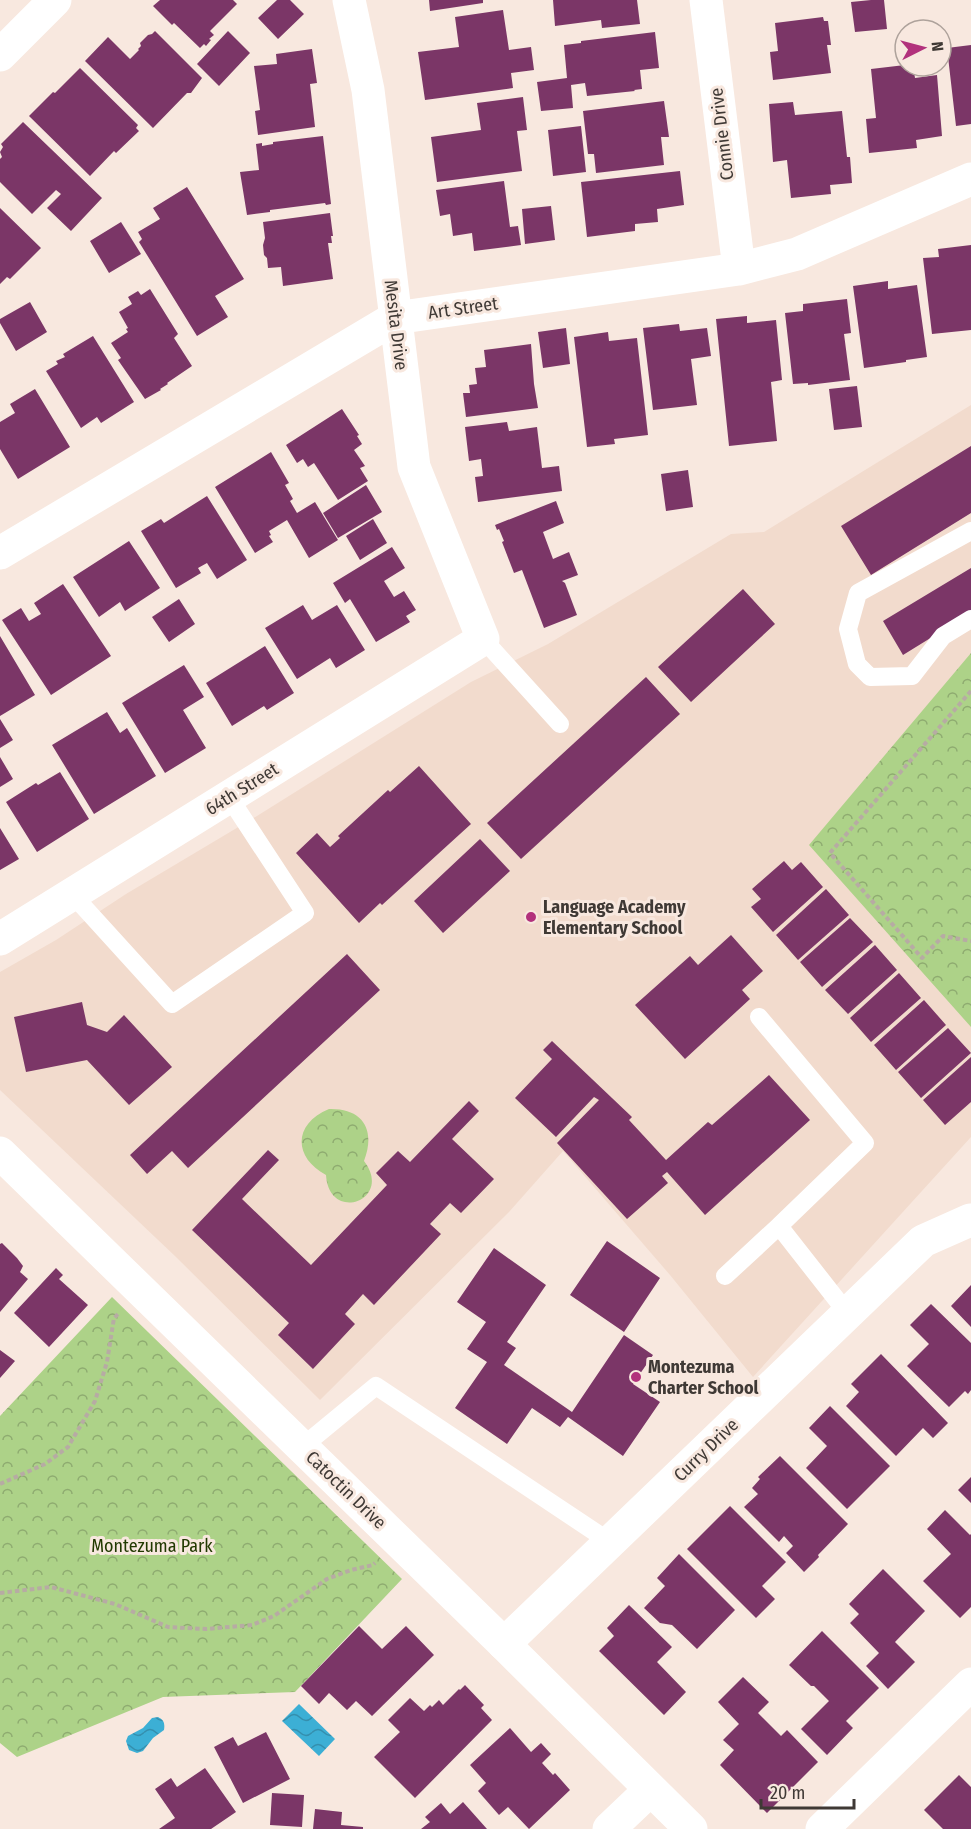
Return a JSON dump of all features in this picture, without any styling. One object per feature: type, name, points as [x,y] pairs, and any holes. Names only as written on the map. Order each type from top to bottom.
[{"type":"street","points":[[0,55],[55,0]]},
{"type":"street","name":"Mesita Drive","points":[[350,0],[368,90],[414,467],[483,639]]},
{"type":"street","name":"Connie Drive","points":[[706,0],[739,269]]},
{"type":"street","name":"Art Street","points":[[0,552],[395,318],[739,269],[797,254],[971,179]]},
{"type":"street","name":"64th Street","points":[[0,939],[483,639]]},
{"type":"street","name":"Catoctin Drive","points":[[0,1152],[691,1829]]},
{"type":"street","name":"Curry Drive","points":[[504,1644],[923,1241],[970,1220]]},
{"type":"street","points":[[822,1829],[971,1684]]},
{"type":"street","points":[[609,1829],[650,1790]]},
{"type":"lane","points":[[971,531],[858,593],[848,629],[857,664],[870,676],[912,676],[943,636],[971,619]]},
{"type":"lane","points":[[483,639],[560,724]]},
{"type":"lane","points":[[72,894],[172,1004],[304,913],[229,797]]},
{"type":"lane","points":[[725,1276],[865,1143],[759,1017]]},
{"type":"lane","points":[[779,1226],[848,1314]]},
{"type":"lane","points":[[302,1447],[376,1386],[610,1542]]},
{"type":"path","points":[[971,691],[830,852],[922,958],[943,936],[971,940]]},
{"type":"path","points":[[0,1484],[45,1464],[68,1448],[95,1401],[107,1362],[114,1318],[141,1290]]},
{"type":"path","points":[[0,1593],[51,1587],[115,1604],[168,1627],[206,1629],[252,1625],[274,1616],[327,1579],[372,1565],[398,1541]]},
{"type":"shaded area","name":"Language Academy Elementary School","points":[[971,405],[971,1137],[753,1377],[670,1275],[563,1151],[509,1212],[320,1400],[176,1257],[0,1090],[0,972],[56,940],[126,894],[257,816],[471,682],[548,644],[731,534],[764,532]]},
{"type":"green space","points":[[971,653],[971,1027],[809,845]]},
{"type":"green space","points":[[329,1109],[350,1112],[364,1123],[367,1131],[367,1150],[364,1161],[371,1175],[371,1187],[366,1195],[357,1201],[347,1202],[337,1199],[330,1190],[326,1175],[315,1168],[303,1150],[304,1132],[309,1123],[317,1115]]},
{"type":"green space","name":"Montezuma Park","points":[[112,1297],[402,1579],[295,1692],[163,1697],[17,1757],[0,1743],[0,1416]]},
{"type":"water","points":[[299,1704],[335,1739],[319,1756],[282,1721]]},
{"type":"water","points":[[158,1717],[164,1722],[164,1730],[153,1738],[143,1751],[137,1753],[129,1750],[126,1741],[128,1736],[143,1728],[152,1718]]},
{"type":"building","points":[[160,0],[233,0],[237,4],[210,31],[214,35],[206,46],[204,44],[200,48],[153,6]]},
{"type":"building","points":[[277,0],[290,0],[304,14],[278,39],[258,18]]},
{"type":"building","points":[[429,0],[483,0],[483,3],[430,11]]},
{"type":"building","points":[[553,0],[637,0],[640,24],[602,28],[601,20],[555,26]]},
{"type":"building","points":[[884,0],[887,29],[855,32],[851,2]]},
{"type":"building","points":[[503,10],[509,50],[531,47],[534,70],[511,73],[513,88],[425,100],[418,52],[459,47],[455,17]]},
{"type":"building","points":[[823,17],[824,21],[828,21],[831,45],[827,45],[831,73],[773,80],[770,52],[778,51],[775,23]]},
{"type":"building","points":[[155,31],[202,78],[191,93],[187,93],[153,128],[85,61],[108,37],[130,59],[139,50],[140,43]]},
{"type":"building","points":[[228,31],[250,53],[219,86],[197,64]]},
{"type":"building","points":[[655,32],[659,68],[640,70],[642,89],[587,96],[585,83],[571,85],[573,108],[541,111],[537,82],[567,78],[564,45]]},
{"type":"building","points":[[971,45],[971,124],[956,126],[950,78],[953,78],[953,47]]},
{"type":"building","points":[[312,49],[317,83],[310,84],[315,127],[258,135],[255,111],[260,110],[254,66],[277,64],[276,54]]},
{"type":"building","points":[[893,66],[893,78],[937,78],[942,136],[916,140],[917,148],[869,153],[866,119],[876,118],[871,69]]},
{"type":"building","points":[[80,68],[138,125],[136,128],[139,131],[116,153],[114,151],[90,176],[29,116]]},
{"type":"building","points":[[523,97],[527,130],[517,131],[522,171],[437,182],[431,137],[481,130],[477,103]]},
{"type":"building","points":[[664,101],[669,137],[661,137],[664,165],[596,173],[594,154],[588,154],[583,111]]},
{"type":"building","points":[[793,102],[795,115],[842,111],[852,183],[830,185],[831,194],[791,198],[787,160],[773,162],[769,104]]},
{"type":"building","points":[[23,122],[102,198],[71,231],[47,208],[61,194],[56,190],[32,214],[0,182],[0,159],[2,157],[0,152],[3,147],[1,144]]},
{"type":"building","points":[[581,126],[586,172],[553,176],[548,130]]},
{"type":"building","points":[[323,136],[331,204],[270,210],[270,212],[247,215],[240,172],[259,170],[256,144],[262,143],[262,146],[273,144],[273,142]]},
{"type":"building","points":[[680,171],[684,205],[657,209],[658,222],[635,224],[635,231],[587,237],[581,182]]},
{"type":"building","points":[[504,181],[510,227],[518,226],[521,245],[474,251],[472,233],[453,236],[450,214],[440,216],[436,190]]},
{"type":"building","points":[[187,187],[244,279],[215,296],[228,317],[197,336],[139,242],[142,239],[138,232],[160,219],[153,208]]},
{"type":"building","points":[[551,206],[555,240],[525,244],[522,209]]},
{"type":"building","points":[[0,208],[41,248],[10,279],[7,277],[0,284]]},
{"type":"building","points":[[330,213],[333,236],[331,236],[332,243],[328,243],[333,279],[283,286],[281,267],[268,268],[267,258],[264,255],[263,222]]},
{"type":"building","points":[[121,222],[141,254],[109,273],[90,241]]},
{"type":"building","points":[[971,245],[971,330],[932,334],[923,258],[939,257],[938,249]]},
{"type":"building","points":[[888,281],[888,289],[917,285],[927,357],[864,368],[853,286]]},
{"type":"building","points":[[150,289],[178,334],[174,338],[192,366],[167,383],[161,390],[145,399],[118,360],[121,358],[111,343],[128,332],[119,312],[132,304],[128,297],[138,291],[141,295]]},
{"type":"building","points":[[847,299],[851,333],[844,334],[850,380],[808,385],[808,383],[793,384],[785,313],[803,311],[803,304]]},
{"type":"building","points":[[30,302],[47,332],[16,351],[0,319]]},
{"type":"building","points":[[747,316],[747,323],[776,320],[782,380],[771,382],[777,441],[729,446],[716,319]]},
{"type":"building","points":[[679,324],[680,331],[707,328],[711,356],[691,359],[697,405],[653,410],[643,328]]},
{"type":"building","points":[[566,328],[570,364],[543,368],[538,332]]},
{"type":"building","points":[[608,332],[609,341],[637,338],[648,435],[614,439],[615,444],[587,447],[574,337]]},
{"type":"building","points":[[93,336],[134,402],[101,423],[97,417],[81,428],[46,371],[58,364],[56,361],[65,357],[63,354]]},
{"type":"building","points":[[531,344],[538,408],[466,417],[463,393],[470,393],[469,385],[477,384],[475,368],[486,367],[484,350]]},
{"type":"building","points":[[857,386],[862,427],[834,430],[829,389]]},
{"type":"building","points":[[35,389],[70,447],[18,479],[0,449],[0,422],[15,413],[10,404]]},
{"type":"building","points":[[342,409],[359,435],[357,436],[362,444],[354,450],[365,466],[360,468],[368,481],[338,500],[314,463],[308,467],[303,459],[297,463],[286,445]]},
{"type":"building","points":[[507,422],[509,431],[537,427],[542,468],[559,466],[562,491],[478,502],[475,477],[483,476],[481,459],[469,461],[465,427]]},
{"type":"building","points":[[971,446],[971,513],[871,575],[841,526]]},
{"type":"building","points":[[271,452],[289,483],[285,485],[293,499],[290,501],[297,513],[315,502],[338,540],[309,558],[287,520],[269,531],[273,542],[255,553],[215,487]]},
{"type":"building","points":[[688,470],[693,507],[666,511],[661,474]]},
{"type":"building","points":[[366,485],[382,512],[338,538],[323,513]]},
{"type":"building","points":[[207,496],[247,560],[217,579],[207,563],[198,568],[201,573],[176,588],[141,531],[161,519],[164,523]]},
{"type":"building","points":[[556,501],[564,523],[543,532],[553,559],[569,552],[578,575],[562,581],[565,583],[577,615],[544,628],[522,570],[514,573],[502,542],[504,541],[495,525]]},
{"type":"building","points":[[373,519],[387,543],[360,560],[346,536]]},
{"type":"building","points":[[129,541],[160,588],[125,611],[120,602],[99,617],[73,577]]},
{"type":"building","points":[[392,547],[405,568],[384,581],[394,597],[404,591],[416,610],[406,616],[410,622],[376,642],[350,599],[345,603],[333,583]]},
{"type":"building","points":[[971,568],[971,613],[903,655],[883,621]]},
{"type":"building","points":[[63,584],[111,656],[51,695],[2,620],[21,608],[29,621],[41,614],[34,603]]},
{"type":"building","points":[[743,589],[775,624],[691,702],[658,667]]},
{"type":"building","points":[[179,599],[195,624],[169,642],[152,617]]},
{"type":"building","points":[[303,605],[312,620],[337,605],[365,650],[336,668],[330,658],[297,679],[265,628]]},
{"type":"building","points":[[0,636],[35,695],[0,716]]},
{"type":"building","points":[[265,646],[294,693],[267,710],[264,706],[232,726],[206,683]]},
{"type":"building","points":[[184,665],[204,697],[183,710],[206,748],[165,773],[122,703]]},
{"type":"building","points":[[646,677],[680,714],[521,859],[487,823]]},
{"type":"building","points":[[107,712],[120,733],[127,728],[156,776],[94,814],[52,745]]},
{"type":"building","points":[[0,719],[13,740],[0,748]]},
{"type":"building","points":[[0,757],[13,779],[0,787]]},
{"type":"building","points":[[419,766],[471,824],[359,923],[296,853],[317,833],[330,847],[340,838],[338,836],[388,790],[390,792]]},
{"type":"building","points":[[60,772],[89,819],[37,852],[6,802],[36,783],[38,785]]},
{"type":"building","points":[[0,828],[19,859],[0,870]]},
{"type":"building","points":[[480,839],[510,871],[443,933],[414,901]]},
{"type":"building","points":[[784,861],[792,870],[801,862],[823,887],[773,932],[751,907],[761,899],[752,889]]},
{"type":"building","points":[[826,889],[849,915],[798,960],[776,935]]},
{"type":"building","points":[[850,918],[873,942],[822,987],[800,962]]},
{"type":"building","points":[[731,935],[763,971],[742,990],[750,999],[685,1059],[635,1005],[690,956],[698,965]]},
{"type":"building","points":[[875,945],[897,970],[848,1014],[825,990]]},
{"type":"building","points":[[347,954],[380,990],[188,1168],[172,1151],[147,1174],[130,1155]]},
{"type":"building","points":[[899,973],[921,998],[871,1042],[850,1018]]},
{"type":"building","points":[[924,1000],[946,1025],[896,1070],[874,1045]]},
{"type":"building","points":[[82,1002],[87,1025],[107,1032],[124,1015],[172,1067],[129,1105],[87,1060],[26,1072],[14,1017]]},
{"type":"building","points":[[948,1028],[971,1053],[921,1098],[898,1072]]},
{"type":"building","points":[[552,1041],[632,1117],[629,1120],[666,1160],[708,1122],[712,1125],[769,1075],[810,1120],[705,1215],[667,1172],[662,1176],[668,1183],[627,1219],[557,1143],[599,1100],[594,1097],[556,1137],[515,1098],[552,1059],[543,1050]]},
{"type":"building","points":[[971,1057],[971,1102],[945,1125],[923,1100]]},
{"type":"building","points":[[469,1101],[479,1111],[452,1139],[494,1179],[461,1213],[450,1203],[430,1224],[441,1234],[374,1305],[363,1294],[345,1314],[355,1324],[313,1369],[278,1335],[289,1323],[192,1230],[268,1150],[279,1160],[242,1199],[311,1265],[387,1185],[376,1173],[398,1151],[410,1162]]},
{"type":"building","points":[[607,1241],[660,1278],[624,1332],[570,1295]]},
{"type":"building","points":[[2,1243],[23,1266],[20,1272],[28,1279],[0,1312],[0,1244]]},
{"type":"building","points":[[494,1248],[546,1285],[507,1342],[516,1348],[504,1365],[572,1412],[624,1335],[653,1355],[633,1384],[660,1402],[623,1456],[568,1417],[560,1427],[532,1408],[507,1444],[455,1408],[487,1362],[467,1349],[486,1322],[457,1302]]},
{"type":"building","points":[[56,1268],[63,1275],[59,1279],[88,1305],[49,1347],[14,1313]]},
{"type":"building","points":[[971,1285],[971,1327],[951,1306]]},
{"type":"building","points":[[931,1304],[971,1343],[971,1390],[968,1394],[965,1391],[949,1407],[907,1366],[929,1344],[910,1325]]},
{"type":"building","points":[[0,1350],[15,1361],[0,1378]]},
{"type":"building","points":[[881,1354],[948,1423],[933,1438],[923,1428],[896,1456],[846,1406],[859,1392],[851,1384]]},
{"type":"building","points":[[830,1406],[890,1466],[847,1509],[806,1468],[827,1446],[809,1428]]},
{"type":"building","points":[[780,1456],[848,1524],[804,1572],[786,1553],[793,1546],[784,1536],[779,1542],[744,1507],[758,1494],[752,1488],[760,1479],[758,1477]]},
{"type":"building","points":[[971,1477],[971,1503],[958,1490]]},
{"type":"building","points":[[730,1506],[786,1562],[762,1586],[775,1599],[756,1618],[687,1549]]},
{"type":"building","points":[[945,1510],[971,1534],[971,1607],[960,1618],[923,1581],[951,1554],[927,1529]]},
{"type":"building","points":[[679,1554],[735,1610],[697,1649],[672,1625],[660,1623],[644,1608],[665,1586],[657,1578]]},
{"type":"building","points":[[883,1569],[925,1611],[895,1642],[915,1662],[888,1689],[866,1666],[879,1653],[850,1623],[859,1614],[849,1604]]},
{"type":"building","points":[[629,1605],[672,1647],[657,1662],[686,1692],[664,1715],[599,1651],[614,1636],[607,1628]]},
{"type":"building","points":[[359,1626],[382,1649],[406,1626],[434,1655],[372,1716],[356,1701],[347,1710],[329,1693],[319,1704],[301,1686]]},
{"type":"building","points":[[822,1631],[879,1688],[846,1721],[853,1728],[827,1755],[801,1729],[829,1701],[789,1665]]},
{"type":"building","points":[[743,1677],[769,1702],[758,1713],[781,1736],[787,1730],[818,1762],[767,1813],[720,1765],[734,1750],[723,1740],[739,1724],[718,1702]]},
{"type":"building","points":[[465,1685],[484,1705],[481,1708],[492,1720],[415,1798],[374,1757],[400,1732],[388,1720],[410,1698],[424,1711],[439,1700],[443,1705]]},
{"type":"building","points":[[510,1728],[531,1752],[541,1743],[551,1754],[542,1763],[553,1775],[555,1773],[570,1790],[529,1829],[508,1807],[499,1815],[478,1791],[486,1783],[470,1765]]},
{"type":"building","points":[[266,1732],[290,1779],[243,1803],[214,1747],[233,1737],[238,1746]]},
{"type":"building","points":[[205,1768],[236,1812],[211,1829],[159,1829],[175,1818],[155,1789],[171,1778],[177,1787]]},
{"type":"building","points":[[959,1775],[971,1787],[971,1829],[943,1829],[924,1810]]},
{"type":"building","points":[[272,1793],[304,1795],[302,1827],[270,1825]]},
{"type":"building","points":[[463,1802],[487,1829],[421,1829],[430,1822],[425,1817],[441,1803],[450,1814]]},
{"type":"building","points":[[315,1809],[342,1812],[341,1825],[363,1827],[363,1829],[313,1829]]},
{"type":"place","name":"Language Academy Elementary School","points":[[531,917]]},
{"type":"place","name":"Montezuma Charter School","points":[[636,1377]]}]
